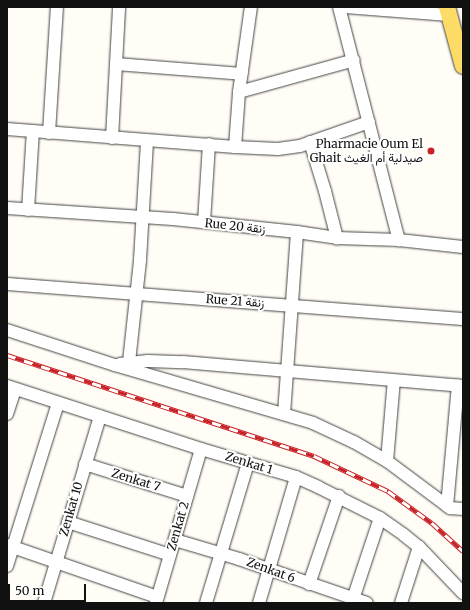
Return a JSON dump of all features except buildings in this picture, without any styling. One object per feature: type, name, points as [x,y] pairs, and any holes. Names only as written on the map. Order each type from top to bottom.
[{"type":"main road","points":[[448,11],[463,66]]},
{"type":"street","points":[[49,133],[57,7]]},
{"type":"street","points":[[112,138],[119,7]]},
{"type":"street","points":[[235,147],[239,92],[250,7]]},
{"type":"street","points":[[339,7],[354,60],[399,240]]},
{"type":"street","points":[[345,7],[448,11]]},
{"type":"street","points":[[239,92],[354,60]]},
{"type":"street","points":[[116,64],[242,74]]},
{"type":"street","points":[[7,129],[112,138],[278,149],[290,148],[369,122]]},
{"type":"street","points":[[28,210],[33,131]]},
{"type":"street","points":[[129,362],[136,294],[147,140]]},
{"type":"street","points":[[310,142],[325,191],[336,238]]},
{"type":"street","points":[[204,222],[209,144]]},
{"type":"street","name":"Rue 20 زنقة","points":[[7,208],[204,222],[297,232],[336,238],[399,240],[463,247]]},
{"type":"street","points":[[284,414],[297,232]]},
{"type":"street","name":"Rue 21 زنقة","points":[[7,284],[463,319]]},
{"type":"street","points":[[7,330],[284,414],[335,433],[387,461],[447,506],[454,510],[463,509]]},
{"type":"street","points":[[115,364],[148,361],[183,362],[461,386],[447,506]]},
{"type":"street","points":[[387,461],[394,380]]},
{"type":"street","points":[[7,414],[11,388]]},
{"type":"street","name":"Zenkat 1","points":[[11,388],[202,449],[296,477],[339,496],[380,518],[419,547],[463,593]]},
{"type":"street","points":[[7,566],[10,546],[58,403]]},
{"type":"street","name":"Zenkat 10","points":[[44,603],[100,416]]},
{"type":"street","name":"Zenkat 2","points":[[157,600],[202,449]]},
{"type":"street","points":[[206,603],[248,463]]},
{"type":"street","name":"Zenkat 7","points":[[85,464],[187,496]]},
{"type":"street","points":[[259,603],[296,477]]},
{"type":"street","points":[[309,584],[339,496]]},
{"type":"street","points":[[353,598],[380,518]]},
{"type":"street","points":[[68,522],[170,555]]},
{"type":"street","name":"Zenkat 6","points":[[175,540],[367,603]]},
{"type":"street","points":[[10,546],[157,600]]},
{"type":"street","points":[[401,603],[419,547]]},
{"type":"railway","points":[[7,355],[314,456],[388,491],[432,523],[463,551]]},
{"type":"place","name":"Pharmacie Oum El Ghait صيدلية أم الغيث","points":[[431,151]]}]
